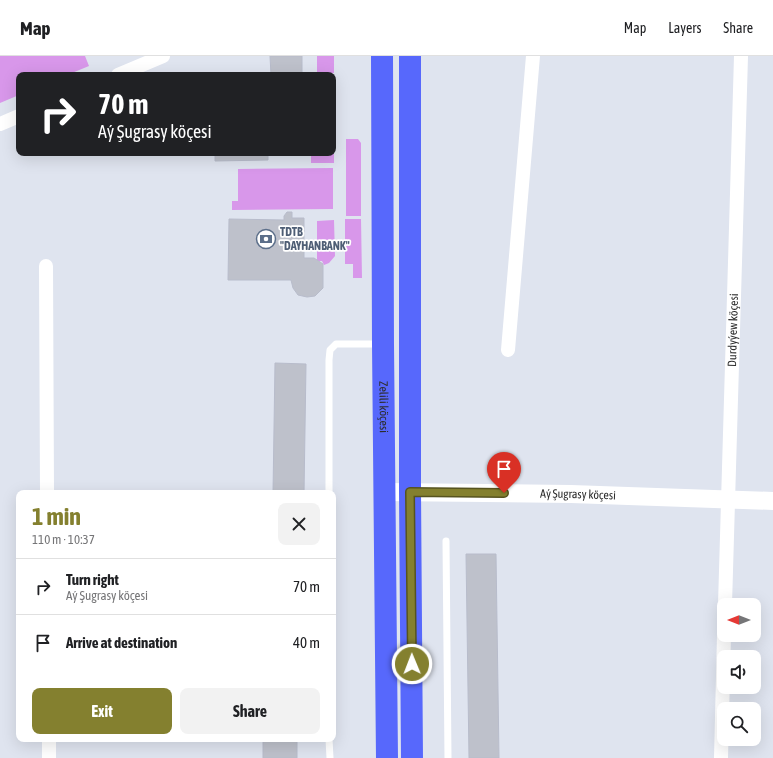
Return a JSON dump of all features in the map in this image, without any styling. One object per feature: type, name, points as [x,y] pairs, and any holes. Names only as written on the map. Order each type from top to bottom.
[{"type":"main road","name":"Zelili köçesi","points":[[382,56],[387,758]]},
{"type":"main road","points":[[410,56],[410,492],[412,758]]},
{"type":"street","points":[[125,72],[164,56]]},
{"type":"street","points":[[508,350],[533,56]]},
{"type":"street","name":"Durdyýew köçesi","points":[[725,598],[741,56]]},
{"type":"street","points":[[0,124],[16,117]]},
{"type":"street","points":[[46,266],[47,490]]},
{"type":"street","name":"Aý Şugrasy köçesi","points":[[384,492],[571,494],[773,501]]},
{"type":"street","points":[[720,758],[724,642]]},
{"type":"street","points":[[48,742],[49,758]]},
{"type":"lane","points":[[329,490],[330,350],[336,344],[383,344]]},
{"type":"lane","points":[[446,541],[448,758]]},
{"type":"lane","points":[[330,742],[330,758]]},
{"type":"shaded area","points":[[0,56],[85,56],[89,66],[74,72],[16,72],[16,96],[0,103]]},
{"type":"shaded area","points":[[317,56],[334,56],[334,72],[317,72]]},
{"type":"shaded area","points":[[346,139],[358,139],[361,143],[361,216],[346,216]]},
{"type":"shaded area","points":[[311,156],[334,156],[334,163],[311,163]]},
{"type":"shaded area","points":[[333,168],[333,209],[232,210],[232,201],[238,201],[238,169]]},
{"type":"shaded area","points":[[345,219],[361,219],[362,278],[353,278],[353,264],[345,264]]},
{"type":"shaded area","points":[[334,220],[335,256],[329,263],[324,265],[322,261],[317,261],[317,221]]},
{"type":"building","points":[[270,56],[302,56],[302,72],[271,72]]},
{"type":"building","points":[[215,156],[268,156],[268,160],[215,161]]},
{"type":"building","name":"TDTB \"DAYHANBANK\"","points":[[287,212],[292,212],[292,218],[304,218],[304,258],[314,258],[323,264],[323,288],[315,296],[307,297],[298,295],[293,288],[291,280],[228,280],[229,219],[284,220],[284,216]]},
{"type":"building","points":[[275,363],[306,364],[304,490],[273,490]]},
{"type":"building","points":[[466,554],[496,554],[499,758],[469,758]]},
{"type":"building","points":[[263,742],[297,742],[297,758],[263,758]]},
{"type":"place","name":"TDTB \"DAYHANBANK\"","points":[[266,239]]},
{"type":"route","points":[[412,664],[410,492],[504,493]]}]
